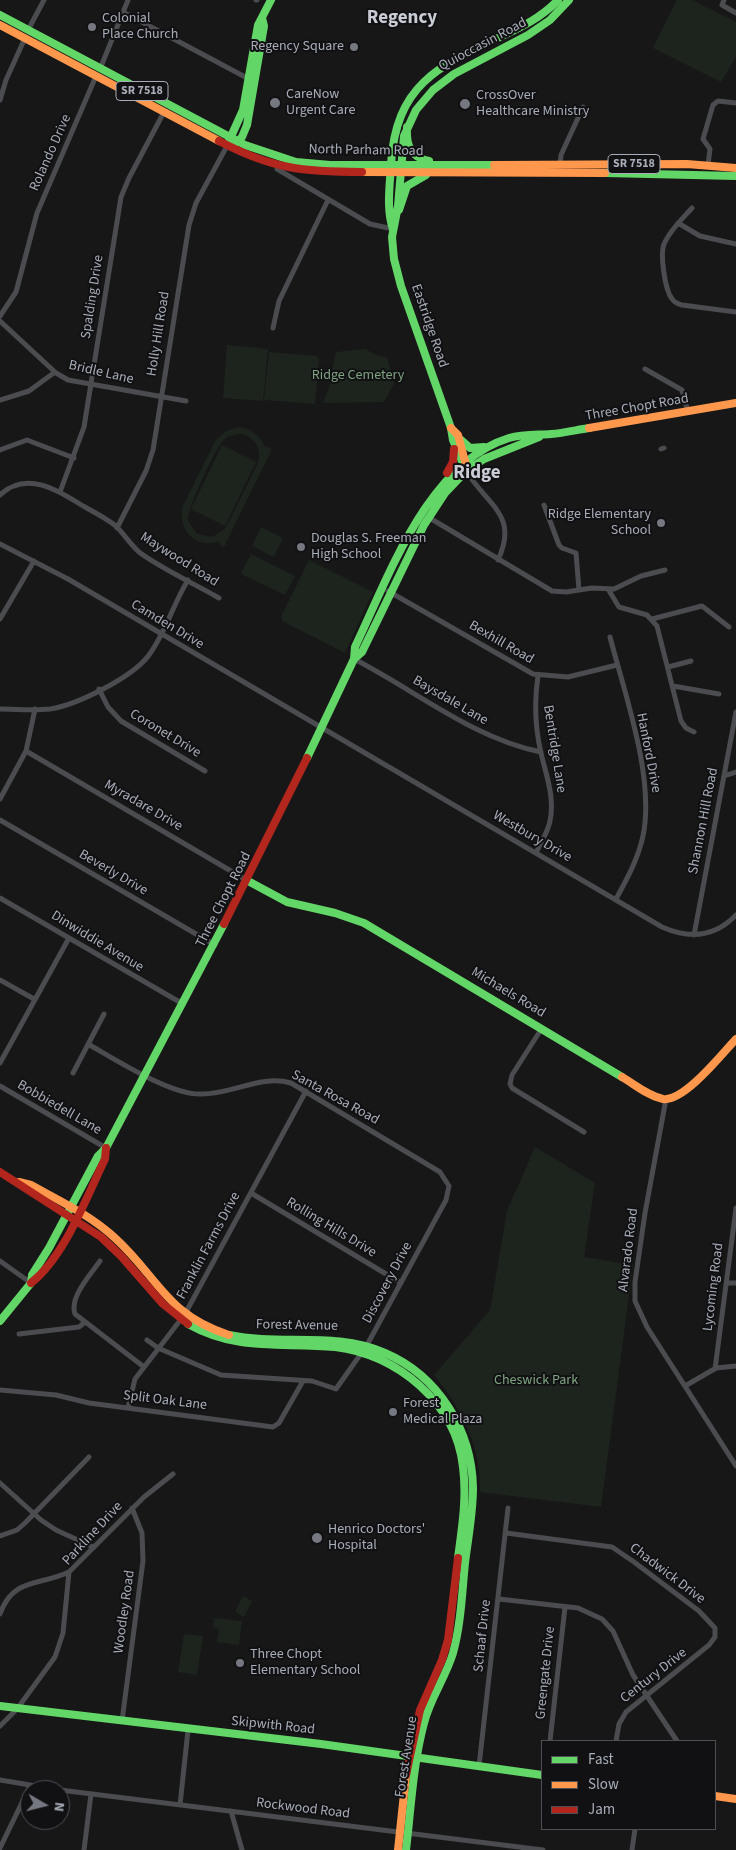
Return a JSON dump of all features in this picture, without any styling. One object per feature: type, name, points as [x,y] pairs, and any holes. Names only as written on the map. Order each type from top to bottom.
[{"type":"main road","points":[[239,143],[246,125],[264,26],[262,18],[271,0]]},
{"type":"main road","name":"Quioccasin Road","points":[[391,169],[393,136],[401,113],[412,95],[428,77],[446,64],[536,20],[558,0]]},
{"type":"main road","name":"Quioccasin Road","points":[[400,169],[402,142],[407,127],[420,102],[439,83],[533,33],[550,21],[569,0]]},
{"type":"main road","name":"North Parham Road","points":[[0,15],[27,34],[268,164],[298,170],[359,173],[447,164],[560,169]]},
{"type":"main road","name":"Holly Hill Road","points":[[229,142],[241,116],[258,25],[262,18]]},
{"type":"main road","name":"North Parham Road","points":[[0,24],[27,34]]},
{"type":"main road","name":"North Parham Road","points":[[98,72],[164,112],[229,142],[239,143],[261,152],[296,162],[361,165],[391,169]]},
{"type":"main road","points":[[407,127],[407,145],[415,156],[424,161],[447,164]]},
{"type":"main road","name":"North Parham Road","points":[[400,169],[431,173],[560,169],[736,168]]},
{"type":"main road","name":"Eastridge Road","points":[[391,169],[390,220],[393,230],[394,255],[398,278],[465,465]]},
{"type":"main road","name":"Eastridge Road","points":[[393,230],[399,210],[400,169]]},
{"type":"main road","name":"North Parham Road","points":[[708,169],[736,176]]},
{"type":"main road","points":[[399,210],[407,186],[416,179],[431,173]]},
{"type":"main road","name":"Three Chopt Road","points":[[387,590],[418,518],[439,487],[488,447],[517,436],[541,436],[688,412],[736,402]]},
{"type":"main road","name":"Three Chopt Road","points":[[0,1321],[31,1283],[38,1280],[48,1267],[98,1156],[106,1148],[146,1075],[248,880],[354,659],[355,647],[428,517],[465,465],[541,436]]},
{"type":"main road","points":[[439,487],[453,462],[456,439],[470,448],[488,447]]},
{"type":"main road","name":"Michaels Road","points":[[248,880],[287,902],[341,915],[364,923],[642,1089],[666,1099]]},
{"type":"main road","points":[[666,1099],[673,1098],[684,1090],[734,1044]]},
{"type":"main road","name":"Forest Avenue","points":[[1,1174],[31,1185],[72,1213],[111,1245],[156,1298],[183,1317],[238,1336],[263,1339],[329,1338],[365,1348],[403,1371],[432,1398],[452,1430],[464,1471],[464,1496],[448,1640],[438,1670],[416,1720],[414,1756],[404,1833],[398,1850]]},
{"type":"main road","name":"Skipwith Road","points":[[0,1706],[414,1756],[541,1774]]},
{"type":"main road","points":[[716,1796],[736,1799]]},
{"type":"main road","name":"Forest Avenue","points":[[404,1833],[406,1850]]},
{"type":"street","points":[[0,100],[6,80],[44,0]]},
{"type":"street","name":"Rolando Drive","points":[[0,316],[16,292],[37,213],[128,0]]},
{"type":"street","points":[[724,0],[722,5],[736,13]]},
{"type":"street","points":[[123,12],[248,79]]},
{"type":"street","points":[[708,169],[710,149],[703,139],[713,105],[718,101],[736,102]]},
{"type":"street","points":[[560,169],[562,153],[583,107]]},
{"type":"street","name":"Spalding Drive","points":[[60,492],[84,427],[121,197],[164,112]]},
{"type":"street","name":"Holly Hill Road","points":[[117,528],[149,463],[162,397],[189,225],[196,203],[229,142]]},
{"type":"street","points":[[268,164],[370,224],[393,230]]},
{"type":"street","points":[[273,328],[279,301],[328,200]]},
{"type":"street","points":[[692,208],[664,242],[662,252],[672,299],[682,305],[736,312]]},
{"type":"street","points":[[678,223],[700,236],[736,244]]},
{"type":"street","name":"Bridle Lane","points":[[0,322],[55,372],[68,380],[186,401]]},
{"type":"street","points":[[645,369],[682,390],[688,412]]},
{"type":"street","points":[[0,400],[29,391],[55,372]]},
{"type":"street","points":[[0,450],[27,440],[74,458]]},
{"type":"street","points":[[465,465],[505,523],[506,541],[498,560]]},
{"type":"street","name":"Maywood Road","points":[[0,495],[14,486],[28,483],[42,484],[60,492],[117,528],[139,551],[218,598]]},
{"type":"street","points":[[544,504],[559,544],[562,548],[576,553],[579,590]]},
{"type":"street","points":[[428,517],[550,590],[566,592],[621,587],[641,576],[665,570]]},
{"type":"street","name":"Camden Drive","points":[[0,544],[34,561],[321,726]]},
{"type":"street","points":[[0,619],[34,561]]},
{"type":"street","points":[[0,709],[35,709],[60,706],[99,689],[140,665],[150,654],[161,635],[188,580]]},
{"type":"street","points":[[608,589],[619,607],[644,614],[652,619],[660,634],[683,725],[694,732]]},
{"type":"street","name":"Bexhill Road","points":[[387,590],[520,668],[538,676],[568,677],[617,665]]},
{"type":"street","points":[[652,619],[702,606],[729,627]]},
{"type":"street","name":"Hanford Drive","points":[[610,637],[643,771],[646,799],[645,825],[639,852],[616,900]]},
{"type":"street","name":"Baysdale Lane","points":[[354,659],[491,737],[517,747],[540,752]]},
{"type":"street","points":[[668,667],[690,660]]},
{"type":"street","name":"Bentridge Lane","points":[[536,852],[549,825],[552,807],[548,775],[540,752],[534,703],[538,676]]},
{"type":"street","points":[[673,686],[719,694]]},
{"type":"street","name":"Coronet Drive","points":[[99,689],[108,707],[120,721],[205,771]]},
{"type":"street","points":[[0,799],[26,751],[35,709]]},
{"type":"street","name":"Shannon Hill Road","points":[[694,935],[736,712]]},
{"type":"street","name":"Westbury Drive","points":[[321,726],[669,930],[694,935],[714,931],[736,915]]},
{"type":"street","name":"Myradare Drive","points":[[26,751],[248,880]]},
{"type":"street","points":[[724,776],[736,772]]},
{"type":"street","name":"Beverly Drive","points":[[0,820],[215,945]]},
{"type":"street","name":"Dinwiddie Avenue","points":[[0,898],[184,1005]]},
{"type":"street","points":[[0,1063],[69,938]]},
{"type":"street","points":[[0,980],[34,999]]},
{"type":"street","points":[[73,1073],[104,1014]]},
{"type":"street","points":[[542,1028],[510,1079],[512,1088],[584,1132]]},
{"type":"street","name":"Santa Rosa Road","points":[[88,1044],[178,1092],[195,1094],[218,1093],[277,1080],[291,1083],[440,1172],[448,1183]]},
{"type":"street","name":"Bobbiedell Lane","points":[[0,1086],[106,1148]]},
{"type":"street","name":"Franklin Farms Drive","points":[[128,1408],[132,1386],[158,1348],[183,1317],[306,1091]]},
{"type":"street","name":"Alvarado Road","points":[[666,1099],[645,1213],[634,1293],[640,1315],[736,1465]]},
{"type":"street","name":"Discovery Drive","points":[[303,1381],[336,1390],[365,1348],[446,1200],[448,1183]]},
{"type":"street","name":"Rolling Hills Drive","points":[[250,1193],[401,1283]]},
{"type":"street","name":"Lycoming Road","points":[[715,1369],[736,1208]]},
{"type":"street","points":[[0,1261],[31,1283]]},
{"type":"street","points":[[100,1261],[73,1305],[75,1314],[84,1323],[144,1367]]},
{"type":"street","points":[[727,1283],[736,1283]]},
{"type":"street","points":[[19,1334],[79,1327],[84,1323]]},
{"type":"street","points":[[147,1340],[158,1348],[221,1375],[303,1381]]},
{"type":"street","points":[[685,1386],[715,1369],[736,1366]]},
{"type":"street","name":"Split Oak Lane","points":[[0,1390],[56,1395],[72,1401],[273,1427],[279,1423],[303,1381]]},
{"type":"street","points":[[0,1536],[17,1530],[89,1457]]},
{"type":"street","name":"Parkline Drive","points":[[0,1726],[52,1664],[59,1649],[68,1595],[69,1572],[132,1508],[173,1474]]},
{"type":"street","points":[[0,1483],[34,1514],[56,1530],[94,1547]]},
{"type":"street","name":"Woodley Road","points":[[122,1721],[143,1560],[142,1533],[132,1508]]},
{"type":"street","name":"Schaaf Drive","points":[[479,1766],[508,1508]]},
{"type":"street","name":"Chadwick Drive","points":[[506,1533],[612,1547],[704,1616],[712,1624],[716,1633]]},
{"type":"street","points":[[0,1614],[6,1600],[17,1588],[69,1572]]},
{"type":"street","points":[[498,1599],[590,1612],[608,1625],[619,1641],[633,1675],[676,1740]]},
{"type":"street","name":"Greengate Drive","points":[[550,1740],[564,1607]]},
{"type":"street","name":"Century Drive","points":[[616,1740],[623,1716],[646,1695],[698,1656],[713,1640],[716,1633]]},
{"type":"street","points":[[180,1805],[188,1730]]},
{"type":"street","name":"Rockwood Road","points":[[0,1780],[20,1784]]},
{"type":"street","name":"Rockwood Road","points":[[70,1791],[543,1850]]},
{"type":"street","points":[[84,1850],[91,1794]]},
{"type":"street","points":[[0,1848],[20,1807]]},
{"type":"street","points":[[231,1811],[242,1850]]},
{"type":"street","points":[[632,1850],[635,1830]]},
{"type":"green space","points":[[677,0],[692,0],[736,22],[736,57],[721,82],[653,48]]},
{"type":"green space","points":[[227,345],[268,349],[263,401],[223,398]]},
{"type":"green space","name":"Ridge Cemetery","points":[[365,349],[378,356],[387,357],[394,384],[384,402],[323,403],[329,388],[336,352]]},
{"type":"green space","points":[[269,352],[316,356],[319,359],[315,404],[264,400]]},
{"type":"green space","points":[[237,427],[247,429],[258,436],[265,447],[272,449],[224,547],[219,544],[220,541],[203,543],[190,536],[183,523],[182,515],[183,506],[216,440],[226,431]],"holes":[[[237,434],[247,436],[257,445],[258,463],[225,529],[212,537],[197,534],[188,521],[189,514],[208,466],[226,438]]]},
{"type":"green space","points":[[222,445],[256,462],[225,526],[191,509]]},
{"type":"green space","points":[[261,527],[283,538],[274,557],[252,546]]},
{"type":"green space","points":[[251,554],[295,576],[285,595],[241,574]]},
{"type":"green space","points":[[309,560],[373,592],[345,653],[282,621],[281,617]]},
{"type":"green space","name":"Cheswick Park","points":[[535,1147],[595,1183],[584,1257],[633,1265],[601,1507],[480,1492],[477,1460],[468,1429],[453,1401],[434,1375],[490,1310],[507,1211]]},
{"type":"green space","points":[[243,1596],[252,1601],[244,1617],[235,1612]]},
{"type":"green space","points":[[214,1618],[242,1621],[239,1645],[217,1642],[219,1629],[213,1627]]},
{"type":"green space","points":[[184,1634],[203,1636],[197,1675],[178,1672]]},
{"type":"traffic: fast","points":[[229,141],[243,110],[258,25],[271,0]]},
{"type":"traffic: fast","points":[[393,229],[389,197],[394,137],[401,115],[411,97],[423,82],[439,70],[477,48],[531,21],[558,0]]},
{"type":"traffic: fast","points":[[466,471],[453,440],[451,428],[401,286],[394,259],[392,237],[398,206],[404,136],[416,110],[433,90],[454,74],[528,35],[550,20],[569,0]]},
{"type":"traffic: fast","points":[[0,15],[245,145],[296,162],[330,165],[494,165]]},
{"type":"traffic: fast","points":[[236,143],[242,137],[247,125],[264,26],[262,18]]},
{"type":"traffic: fast","points":[[407,127],[407,139],[410,149],[417,157],[429,161]]},
{"type":"traffic: fast","points":[[605,173],[736,176]]},
{"type":"traffic: fast","points":[[399,210],[407,186],[426,175]]},
{"type":"traffic: fast","points":[[307,758],[354,659],[355,647],[397,556],[414,525],[434,496],[456,471],[481,451],[509,438],[525,435],[556,434],[589,428]]},
{"type":"traffic: fast","points":[[354,659],[362,652],[424,525],[445,493],[466,471],[484,459],[539,437]]},
{"type":"traffic: fast","points":[[461,440],[470,448],[484,447]]},
{"type":"traffic: fast","points":[[248,881],[287,902],[335,913],[364,923],[622,1077]]},
{"type":"traffic: fast","points":[[0,1321],[31,1283],[32,1275],[49,1248],[98,1156],[106,1148],[224,924]]},
{"type":"traffic: fast","points":[[188,1324],[206,1333],[242,1342],[335,1347],[358,1352],[380,1360],[401,1371],[420,1386],[436,1403],[449,1422],[458,1444],[463,1467],[464,1490],[464,1513],[458,1558]]},
{"type":"traffic: fast","points":[[229,1335],[249,1338],[347,1342],[385,1353],[404,1363],[436,1391],[449,1408],[459,1426],[466,1446],[471,1467],[473,1497],[460,1620],[453,1653],[430,1705],[420,1739],[406,1850]]},
{"type":"traffic: fast","points":[[0,1706],[321,1744],[541,1775]]},
{"type":"traffic: slow","points":[[0,25],[219,141]]},
{"type":"traffic: slow","points":[[494,165],[687,164],[736,168]]},
{"type":"traffic: slow","points":[[362,172],[605,173]]},
{"type":"traffic: slow","points":[[589,428],[736,403]]},
{"type":"traffic: slow","points":[[451,428],[458,435],[466,465]]},
{"type":"traffic: slow","points":[[622,1077],[652,1095],[663,1099],[672,1098],[702,1076],[736,1039]]},
{"type":"traffic: slow","points":[[19,1182],[31,1185],[95,1222],[130,1253],[177,1306],[208,1327],[229,1335]]},
{"type":"traffic: slow","points":[[398,1850],[406,1775]]},
{"type":"traffic: slow","points":[[716,1796],[736,1799]]},
{"type":"traffic: jam","points":[[219,141],[256,158],[289,167],[305,170],[362,172]]},
{"type":"traffic: jam","points":[[447,473],[453,462],[454,449]]},
{"type":"traffic: jam","points":[[224,924],[307,758]]},
{"type":"traffic: jam","points":[[31,1283],[54,1258],[74,1226],[105,1159],[106,1148]]},
{"type":"traffic: jam","points":[[0,1172],[101,1237],[121,1256],[163,1304],[188,1324]]},
{"type":"traffic: jam","points":[[406,1775],[420,1710],[442,1660],[448,1640],[458,1558]]},
{"type":"place","name":"Colonial Place Church","points":[[92,27]]},
{"type":"place","name":"Regency Square","points":[[354,47]]},
{"type":"place","name":"CareNow Urgent Care","points":[[275,103]]},
{"type":"place","name":"CrossOver Healthcare Ministry","points":[[465,104]]},
{"type":"place","name":"Ridge Elementary School","points":[[661,523]]},
{"type":"place","name":"Douglas S. Freeman High School","points":[[301,547]]},
{"type":"place","name":"Forest Medical Plaza","points":[[393,1412]]},
{"type":"place","name":"Henrico Doctors' Hospital","points":[[317,1538]]},
{"type":"place","name":"Three Chopt Elementary School","points":[[240,1663]]},
{"type":"district","name":"Regency","points":[[402,19]]},
{"type":"district","name":"Ridge","points":[[477,474]]}]
